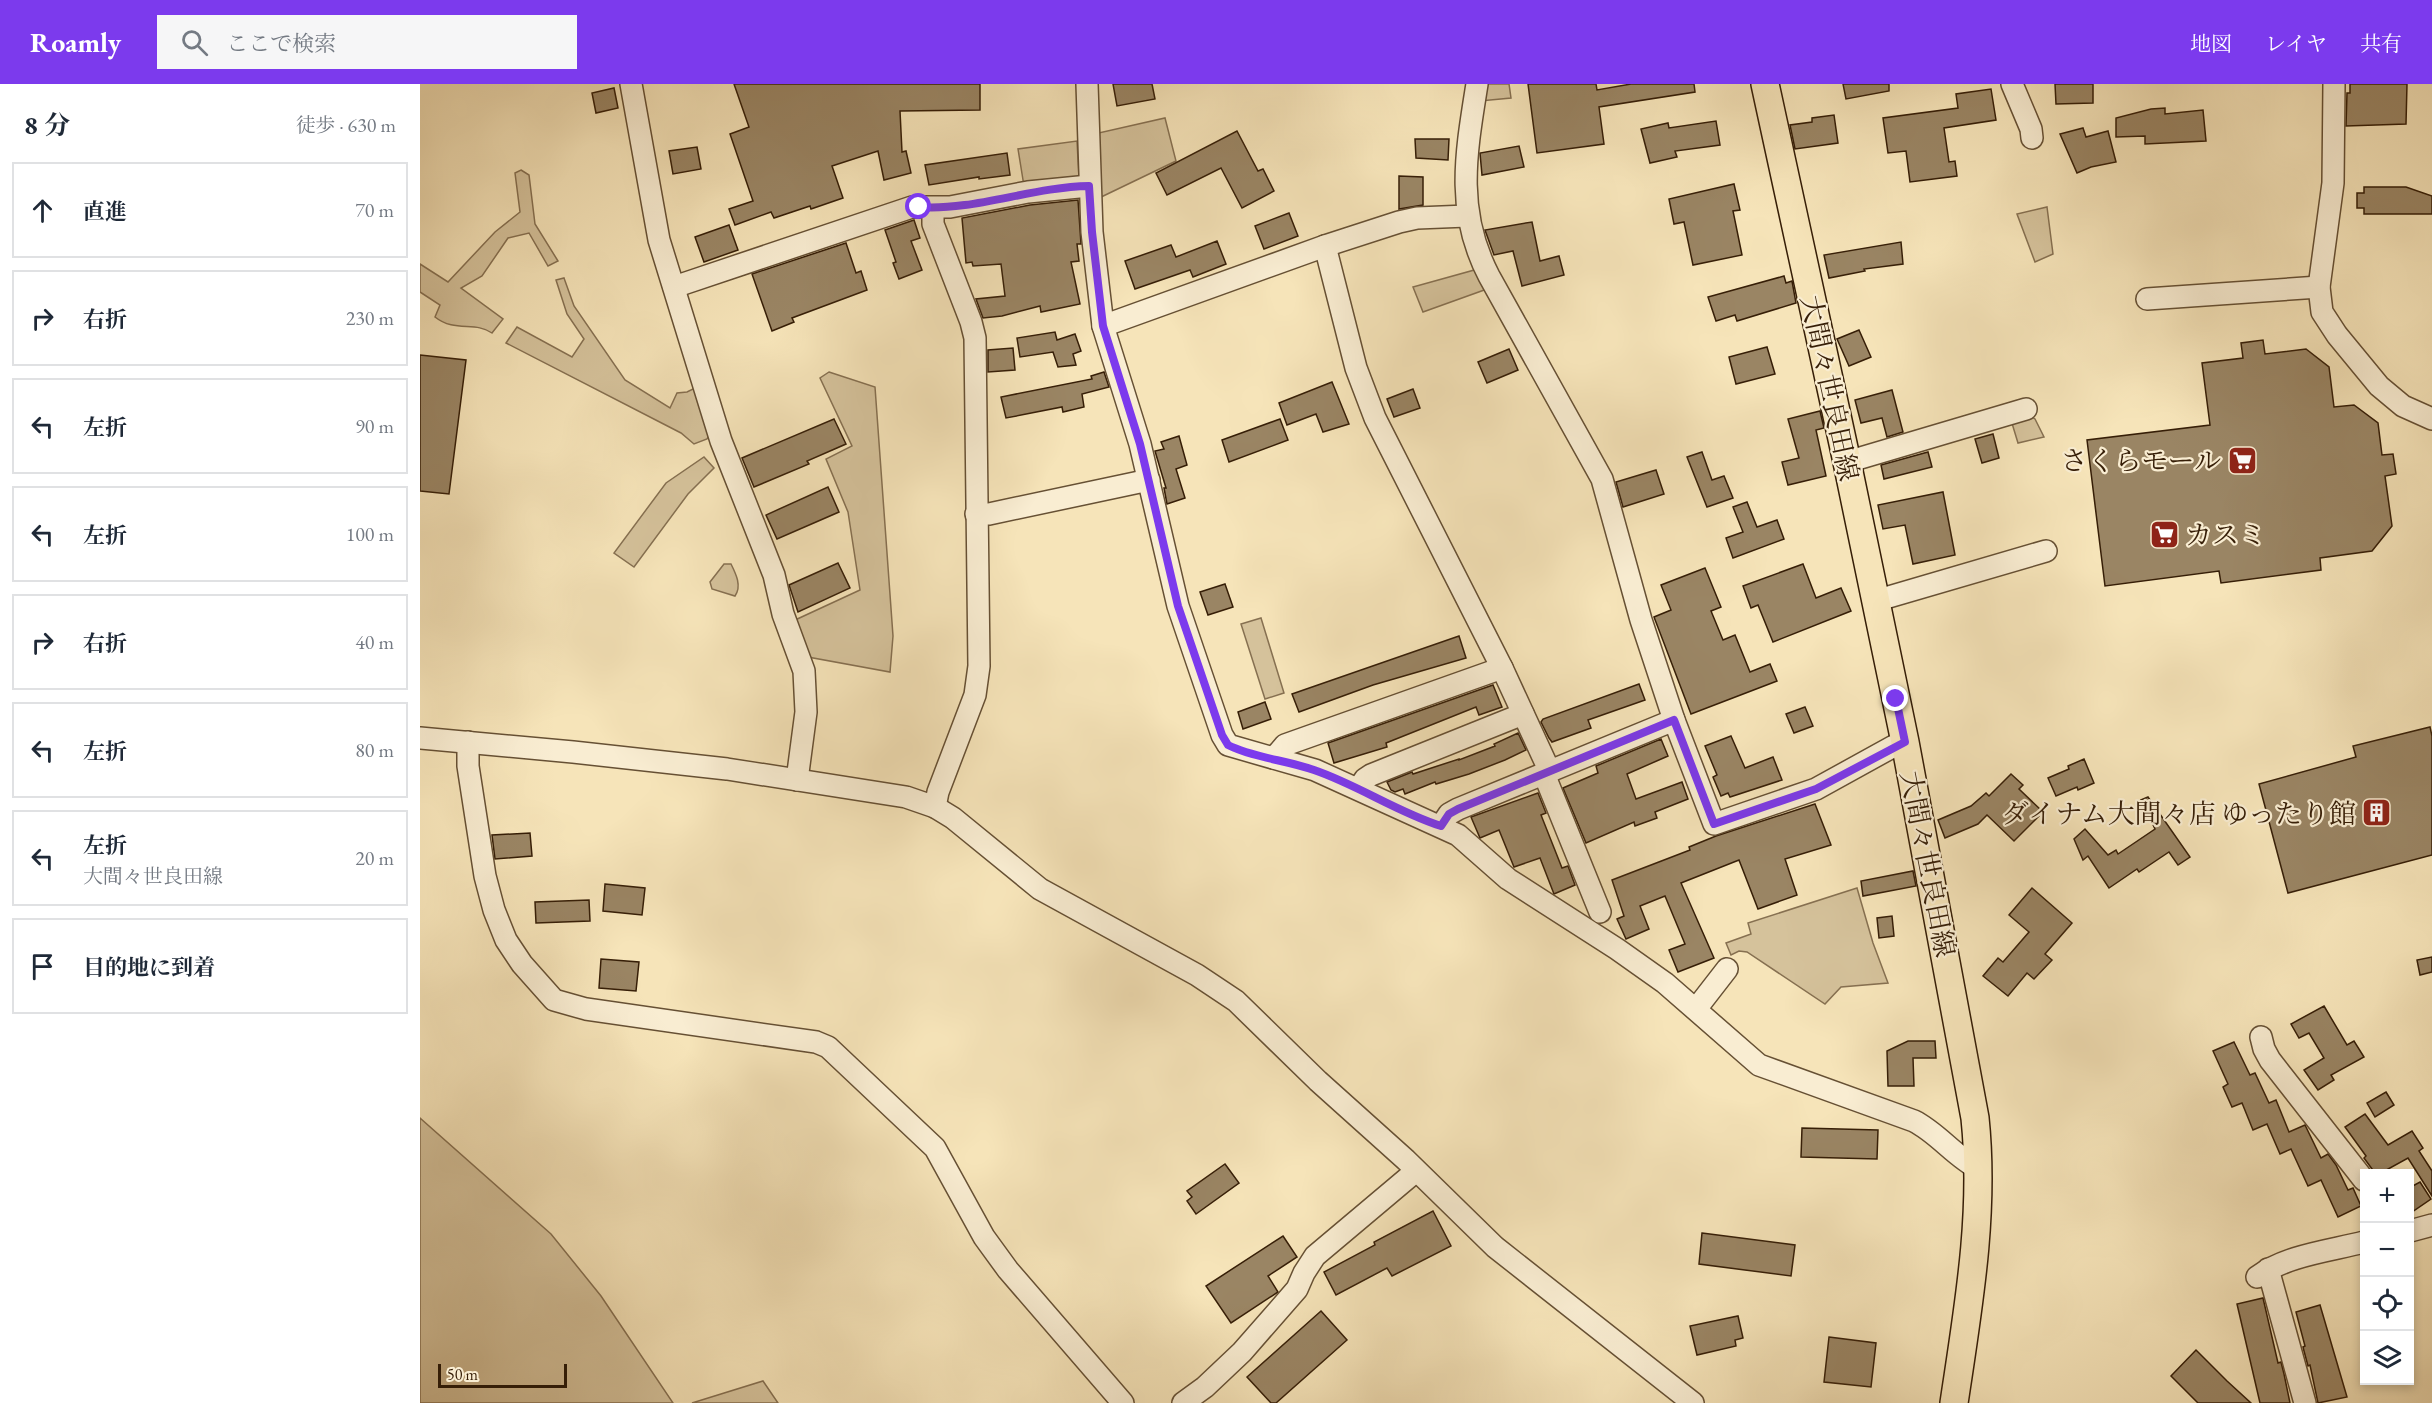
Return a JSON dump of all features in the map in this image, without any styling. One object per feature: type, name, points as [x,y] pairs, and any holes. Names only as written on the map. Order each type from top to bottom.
[{"type":"main road","name":"大間々世良田線","points":[[1765,84],[1905,742],[1970,1088],[1979,1169],[1975,1245],[1954,1403]]},
{"type":"street","points":[[631,84],[655,223],[722,441],[774,575],[783,614],[804,671],[806,712],[797,780]]},
{"type":"street","points":[[1087,84],[1092,232],[1103,326],[1149,480],[1178,606],[1222,735],[1228,745],[1315,770],[1359,788],[1420,819],[1441,826],[1465,840],[1508,879],[1617,949],[1665,983],[1759,1065],[1769,1071],[1914,1121],[1935,1134],[1962,1158],[1979,1169]]},
{"type":"street","points":[[1477,84],[1466,163],[1465,202],[1482,264],[1602,479],[1641,620],[1674,720],[1714,824],[1816,789],[1905,742]]},
{"type":"street","points":[[2012,84],[2031,129],[2032,138]]},
{"type":"street","points":[[2334,84],[2333,183],[2319,287],[2320,303],[2325,318],[2379,386],[2403,406],[2432,419]]},
{"type":"street","points":[[674,287],[912,207],[950,207],[1028,192],[1089,186]]},
{"type":"street","points":[[933,208],[933,224],[974,329],[978,680],[975,695],[938,792],[935,807]]},
{"type":"street","points":[[1103,326],[1325,246],[1408,220],[1467,216]]},
{"type":"street","points":[[1325,246],[1356,368],[1375,418],[1523,714],[1600,912]]},
{"type":"street","points":[[2147,299],[2319,287]]},
{"type":"street","points":[[1847,462],[2026,409]]},
{"type":"street","points":[[976,514],[989,514],[1149,480]]},
{"type":"street","points":[[1875,601],[2046,551]]},
{"type":"street","points":[[1274,758],[1285,745],[1502,668]]},
{"type":"street","points":[[1359,788],[1371,775],[1523,714]]},
{"type":"street","points":[[1441,826],[1449,814],[1674,720]]},
{"type":"street","points":[[420,738],[647,759],[906,797],[935,807],[953,818],[1040,889],[1197,975],[1236,1001],[1495,1247],[1693,1403]]},
{"type":"street","points":[[468,742],[468,766],[485,876],[494,910],[506,940],[543,990],[554,1000],[586,1009],[816,1042],[828,1047],[935,1148],[984,1237],[1008,1270],[1123,1403]]},
{"type":"street","points":[[1696,1009],[1727,969]]},
{"type":"street","points":[[2261,1037],[2270,1060],[2360,1175]]},
{"type":"street","points":[[1183,1403],[1211,1395],[1242,1352],[1297,1289],[1304,1273],[1316,1256],[1416,1171]]},
{"type":"street","points":[[2414,1230],[2432,1225]]},
{"type":"street","points":[[2305,1403],[2273,1282],[2262,1273],[2286,1262],[2360,1243]]},
{"type":"shaded area","points":[[1483,84],[1509,84],[1511,98],[1480,101]]},
{"type":"shaded area","points":[[1165,118],[1176,161],[1097,199],[1094,134]]},
{"type":"shaded area","points":[[1077,141],[1079,178],[1024,186],[1018,149]]},
{"type":"shaded area","points":[[521,170],[529,175],[535,224],[558,261],[548,266],[529,233],[508,238],[482,276],[461,288],[503,319],[492,333],[479,328],[442,322],[435,317],[440,305],[420,292],[420,264],[448,282],[495,232],[520,212],[515,173]]},
{"type":"shaded area","points":[[2047,207],[2053,254],[2035,262],[2017,214]]},
{"type":"shaded area","points":[[1478,269],[1487,289],[1423,312],[1413,287]]},
{"type":"shaded area","points":[[564,278],[574,306],[625,380],[670,408],[677,393],[687,392],[697,387],[712,431],[707,439],[694,444],[681,433],[506,343],[517,327],[572,357],[584,339],[567,314],[556,280]]},
{"type":"shaded area","points":[[829,372],[875,387],[893,636],[890,672],[808,657],[793,621],[860,590],[848,512],[826,459],[852,446],[820,378]]},
{"type":"shaded area","points":[[2029,415],[2035,419],[2044,437],[2018,443],[2011,420]]},
{"type":"shaded area","points":[[704,457],[714,468],[688,494],[634,567],[614,553],[666,483]]},
{"type":"shaded area","points":[[724,564],[731,564],[736,576],[738,588],[735,596],[712,589],[710,582]]},
{"type":"shaded area","points":[[1261,618],[1284,693],[1265,699],[1241,624]]},
{"type":"shaded area","points":[[1857,888],[1873,943],[1888,983],[1841,987],[1825,1004],[1747,952],[1739,951],[1731,955],[1726,943],[1751,934],[1748,923]]},
{"type":"shaded area","points":[[420,1118],[551,1234],[601,1296],[673,1403],[420,1403]]},
{"type":"shaded area","points":[[763,1381],[778,1403],[692,1403]]},
{"type":"building","points":[[734,84],[980,84],[980,110],[900,111],[902,152],[906,151],[911,173],[884,180],[878,151],[832,166],[843,198],[774,218],[771,212],[735,225],[729,209],[753,201],[730,134],[749,127]]},
{"type":"building","points":[[1113,84],[1152,84],[1155,99],[1117,106]]},
{"type":"building","points":[[1528,84],[1596,84],[1597,90],[1631,84],[1694,84],[1695,92],[1599,107],[1604,144],[1537,153]]},
{"type":"building","points":[[1843,84],[1889,84],[1889,91],[1846,99]]},
{"type":"building","points":[[2055,84],[2093,84],[2093,103],[2056,104]]},
{"type":"building","points":[[2350,84],[2407,84],[2406,124],[2346,126],[2347,93],[2350,93]]},
{"type":"building","points":[[614,88],[618,108],[596,113],[592,93]]},
{"type":"building","points":[[1991,89],[1996,120],[1944,128],[1949,162],[1955,161],[1957,176],[1910,182],[1906,151],[1888,153],[1883,118],[1958,108],[1956,94]]},
{"type":"building","points":[[2165,108],[2165,114],[2203,110],[2206,141],[2145,144],[2145,136],[2116,137],[2116,118],[2151,109]]},
{"type":"building","points":[[1834,115],[1838,143],[1795,149],[1790,125],[1812,122],[1812,118]]},
{"type":"building","points":[[1716,121],[1720,145],[1675,151],[1677,157],[1650,163],[1641,129],[1668,123],[1669,128]]},
{"type":"building","points":[[2083,128],[2086,137],[2108,131],[2116,162],[2091,167],[2077,173],[2060,134]]},
{"type":"building","points":[[1237,131],[1258,171],[1263,169],[1274,191],[1242,208],[1221,168],[1167,195],[1156,173]]},
{"type":"building","points":[[1415,139],[1449,139],[1448,160],[1416,158]]},
{"type":"building","points":[[1519,146],[1524,167],[1482,175],[1480,153]]},
{"type":"building","points":[[697,147],[701,169],[673,174],[669,151]]},
{"type":"building","points":[[1007,153],[1010,175],[979,179],[979,177],[929,185],[925,165]]},
{"type":"building","points":[[1399,176],[1423,177],[1423,205],[1399,209]]},
{"type":"building","points":[[1734,184],[1740,210],[1733,211],[1742,255],[1693,265],[1684,222],[1674,224],[1669,199]]},
{"type":"building","points":[[2364,187],[2406,187],[2432,196],[2432,214],[2364,214],[2364,208],[2357,208],[2357,193],[2364,193]]},
{"type":"building","points":[[1078,200],[1081,244],[1077,244],[1079,261],[1071,262],[1080,304],[1041,312],[1040,306],[1002,316],[983,318],[976,299],[1005,296],[1001,264],[973,266],[972,262],[966,263],[962,218],[1030,205]]},
{"type":"building","points":[[1289,213],[1298,236],[1264,249],[1255,226]]},
{"type":"building","points":[[914,220],[920,238],[911,241],[922,270],[899,279],[885,230]]},
{"type":"building","points":[[1532,222],[1540,261],[1559,256],[1564,275],[1522,286],[1513,251],[1494,255],[1485,230]]},
{"type":"building","points":[[729,225],[738,250],[704,262],[695,237]]},
{"type":"building","points":[[1217,241],[1226,264],[1193,277],[1190,270],[1135,289],[1125,261],[1171,245],[1176,257]]},
{"type":"building","points":[[1901,242],[1903,264],[1864,269],[1865,271],[1829,278],[1824,255]]},
{"type":"building","points":[[846,243],[856,273],[861,271],[867,290],[792,318],[794,322],[772,331],[752,274]]},
{"type":"building","points":[[1784,276],[1786,283],[1792,281],[1796,303],[1737,321],[1735,315],[1716,321],[1708,297]]},
{"type":"building","points":[[1859,330],[1871,357],[1849,366],[1837,339]]},
{"type":"building","points":[[1055,332],[1057,340],[1075,334],[1081,351],[1073,354],[1076,365],[1058,367],[1053,352],[1020,357],[1017,338]]},
{"type":"building","name":"さくらモール","points":[[2263,340],[2265,354],[2306,349],[2329,367],[2334,407],[2354,405],[2378,423],[2382,455],[2393,454],[2396,474],[2385,476],[2392,526],[2372,551],[2320,558],[2321,570],[2221,583],[2219,571],[2105,586],[2087,440],[2210,425],[2202,363],[2243,358],[2241,343]]},
{"type":"building","points":[[1767,347],[1775,374],[1736,384],[1729,357]]},
{"type":"building","points":[[1013,348],[1015,370],[988,372],[988,350]]},
{"type":"building","points":[[1509,349],[1518,370],[1487,383],[1478,362]]},
{"type":"building","points":[[420,355],[466,360],[449,494],[420,491]]},
{"type":"building","points":[[1104,372],[1109,387],[1082,394],[1084,407],[1063,412],[1062,407],[1006,418],[1001,397],[1092,379],[1091,376]]},
{"type":"building","points":[[1332,382],[1349,424],[1323,432],[1316,414],[1287,425],[1279,403]]},
{"type":"building","points":[[1413,389],[1420,408],[1394,417],[1387,399]]},
{"type":"building","points":[[1892,390],[1903,432],[1887,437],[1882,418],[1861,423],[1855,400]]},
{"type":"building","points":[[1820,411],[1824,428],[1816,430],[1826,476],[1788,485],[1782,462],[1799,458],[1788,419]]},
{"type":"building","points":[[834,419],[846,444],[807,461],[809,464],[754,487],[742,458]]},
{"type":"building","points":[[1280,419],[1288,440],[1229,462],[1222,440]]},
{"type":"building","points":[[1993,434],[1999,458],[1982,463],[1975,439]]},
{"type":"building","points":[[1179,436],[1187,465],[1176,469],[1185,498],[1167,504],[1164,488],[1166,488],[1155,451],[1164,449],[1161,442]]},
{"type":"building","points":[[1702,452],[1712,480],[1724,476],[1733,498],[1707,507],[1687,457]]},
{"type":"building","points":[[1928,452],[1932,467],[1884,479],[1881,465]]},
{"type":"building","points":[[1656,470],[1664,494],[1623,507],[1616,482]]},
{"type":"building","points":[[828,487],[839,512],[777,539],[766,515]]},
{"type":"building","points":[[1943,492],[1955,555],[1913,564],[1905,525],[1883,529],[1878,505]]},
{"type":"building","points":[[1747,502],[1757,527],[1777,520],[1784,539],[1733,558],[1726,538],[1743,532],[1733,507]]},
{"type":"building","points":[[838,563],[850,588],[798,612],[789,585]]},
{"type":"building","points":[[1803,564],[1816,598],[1841,588],[1851,611],[1773,642],[1758,605],[1751,608],[1743,586]]},
{"type":"building","points":[[1705,568],[1721,607],[1711,611],[1723,640],[1735,635],[1750,672],[1770,664],[1777,681],[1691,714],[1654,617],[1671,610],[1661,585]]},
{"type":"building","points":[[1225,584],[1233,607],[1208,615],[1200,592]]},
{"type":"building","points":[[1459,636],[1466,658],[1373,685],[1299,712],[1292,694]]},
{"type":"building","points":[[1639,684],[1645,700],[1588,720],[1591,728],[1552,742],[1541,722],[1543,719]]},
{"type":"building","points":[[1493,685],[1502,707],[1479,715],[1476,707],[1386,743],[1387,747],[1334,763],[1328,743]]},
{"type":"building","points":[[1265,702],[1271,719],[1243,729],[1238,712]]},
{"type":"building","points":[[1805,707],[1813,726],[1794,733],[1786,714]]},
{"type":"building","name":"ダイナム大間々店 ゆったり館","points":[[2430,727],[2432,736],[2432,855],[2288,893],[2259,784],[2356,757],[2353,746]]},
{"type":"building","points":[[1518,733],[1526,750],[1469,774],[1436,784],[1435,782],[1405,794],[1403,789],[1395,792],[1391,790],[1387,782],[1412,772],[1413,774],[1459,760],[1495,746],[1494,744]]},
{"type":"building","points":[[1731,736],[1745,768],[1773,757],[1782,780],[1730,797],[1728,793],[1721,796],[1713,777],[1717,775],[1705,746]]},
{"type":"building","points":[[1661,739],[1668,756],[1627,774],[1636,799],[1682,782],[1688,799],[1655,812],[1657,818],[1635,826],[1634,822],[1586,843],[1563,788],[1598,773],[1596,766]]},
{"type":"building","points":[[2084,759],[2094,783],[2056,796],[2048,778],[2069,769],[2068,766]]},
{"type":"building","points":[[2011,774],[2023,785],[2019,789],[2043,812],[2014,841],[1987,815],[1978,824],[1945,838],[1938,820],[1971,806],[1986,793],[1989,796]]},
{"type":"building","points":[[1538,793],[1546,813],[1541,815],[1562,868],[1568,866],[1575,885],[1554,894],[1540,858],[1514,867],[1499,830],[1480,838],[1471,817]]},
{"type":"building","points":[[2148,797],[2190,857],[2178,865],[2169,852],[2139,872],[2137,869],[2109,888],[2088,856],[2083,860],[2074,839],[2085,829],[2108,855],[2116,850],[2118,854],[2155,829],[2141,800]]},
{"type":"building","points":[[1815,804],[1831,845],[1785,859],[1797,895],[1758,909],[1739,860],[1681,883],[1714,958],[1678,972],[1669,950],[1685,944],[1665,896],[1640,906],[1649,929],[1626,939],[1617,919],[1624,916],[1612,880],[1690,850],[1689,847],[1716,836]]},
{"type":"building","points":[[530,833],[532,856],[495,859],[492,835]]},
{"type":"building","points":[[1913,871],[1916,886],[1863,896],[1861,881]]},
{"type":"building","points":[[605,884],[645,888],[642,915],[603,911]]},
{"type":"building","points":[[2032,888],[2072,923],[2045,954],[2052,960],[2034,979],[2027,973],[2008,996],[1983,976],[1998,958],[2003,962],[2029,932],[2009,915]]},
{"type":"building","points":[[589,900],[590,921],[536,923],[535,902]]},
{"type":"building","points":[[1892,916],[1894,936],[1879,938],[1877,918]]},
{"type":"building","points":[[2432,957],[2432,972],[2420,975],[2417,960]]},
{"type":"building","points":[[601,959],[639,962],[636,991],[599,988]]},
{"type":"building","points":[[2324,1006],[2347,1045],[2354,1041],[2364,1057],[2331,1075],[2334,1080],[2318,1090],[2304,1070],[2324,1058],[2309,1033],[2299,1038],[2291,1024]]},
{"type":"building","points":[[1908,1041],[1935,1041],[1936,1058],[1913,1058],[1914,1086],[1888,1086],[1887,1051]]},
{"type":"building","points":[[2234,1042],[2250,1075],[2255,1073],[2269,1103],[2276,1100],[2289,1132],[2305,1125],[2321,1158],[2328,1154],[2348,1190],[2353,1188],[2360,1206],[2338,1217],[2321,1180],[2308,1186],[2291,1149],[2280,1154],[2267,1124],[2253,1130],[2242,1103],[2232,1107],[2223,1087],[2228,1084],[2213,1051]]},
{"type":"building","points":[[2386,1092],[2394,1105],[2375,1117],[2367,1103]]},
{"type":"building","points":[[2365,1114],[2388,1145],[2412,1131],[2423,1148],[2419,1151],[2432,1171],[2432,1196],[2408,1158],[2388,1169],[2372,1169],[2364,1158],[2366,1156],[2345,1127]]},
{"type":"building","points":[[1802,1128],[1878,1130],[1877,1159],[1801,1157]]},
{"type":"building","points":[[1225,1164],[1239,1183],[1196,1214],[1187,1201],[1192,1197],[1187,1191]]},
{"type":"building","points":[[2420,1182],[2431,1199],[2414,1211],[2414,1185]]},
{"type":"building","points":[[1433,1211],[1451,1246],[1392,1276],[1387,1268],[1336,1295],[1324,1272]]},
{"type":"building","points":[[1702,1233],[1795,1245],[1791,1276],[1699,1264]]},
{"type":"building","points":[[1283,1236],[1297,1257],[1268,1276],[1278,1292],[1231,1323],[1206,1286]]},
{"type":"building","points":[[2263,1298],[2290,1403],[2260,1403],[2237,1304]]},
{"type":"building","points":[[2320,1305],[2347,1397],[2318,1403],[2296,1312]]},
{"type":"building","points":[[1321,1311],[1347,1340],[1276,1403],[1271,1403],[1247,1377]]},
{"type":"building","points":[[1738,1316],[1743,1338],[1735,1340],[1736,1346],[1697,1355],[1690,1326]]},
{"type":"building","points":[[1829,1337],[1876,1343],[1871,1387],[1824,1382]]},
{"type":"building","points":[[2196,1350],[2251,1403],[2198,1403],[2171,1376]]},
{"type":"place","name":"さくらモール","points":[[2242,460]]},
{"type":"place","name":"カスミ","points":[[2164,534]]},
{"type":"place","name":"ダイナム大間々店 ゆったり館","points":[[2377,813]]},
{"type":"route","points":[[919,207],[950,207],[1028,192],[1089,186],[1103,326],[1140,444],[1178,606],[1222,735],[1228,745],[1315,770],[1359,788],[1420,819],[1441,826],[1449,814],[1458,809],[1674,720],[1714,824],[1816,789],[1905,742],[1896,699]]}]
